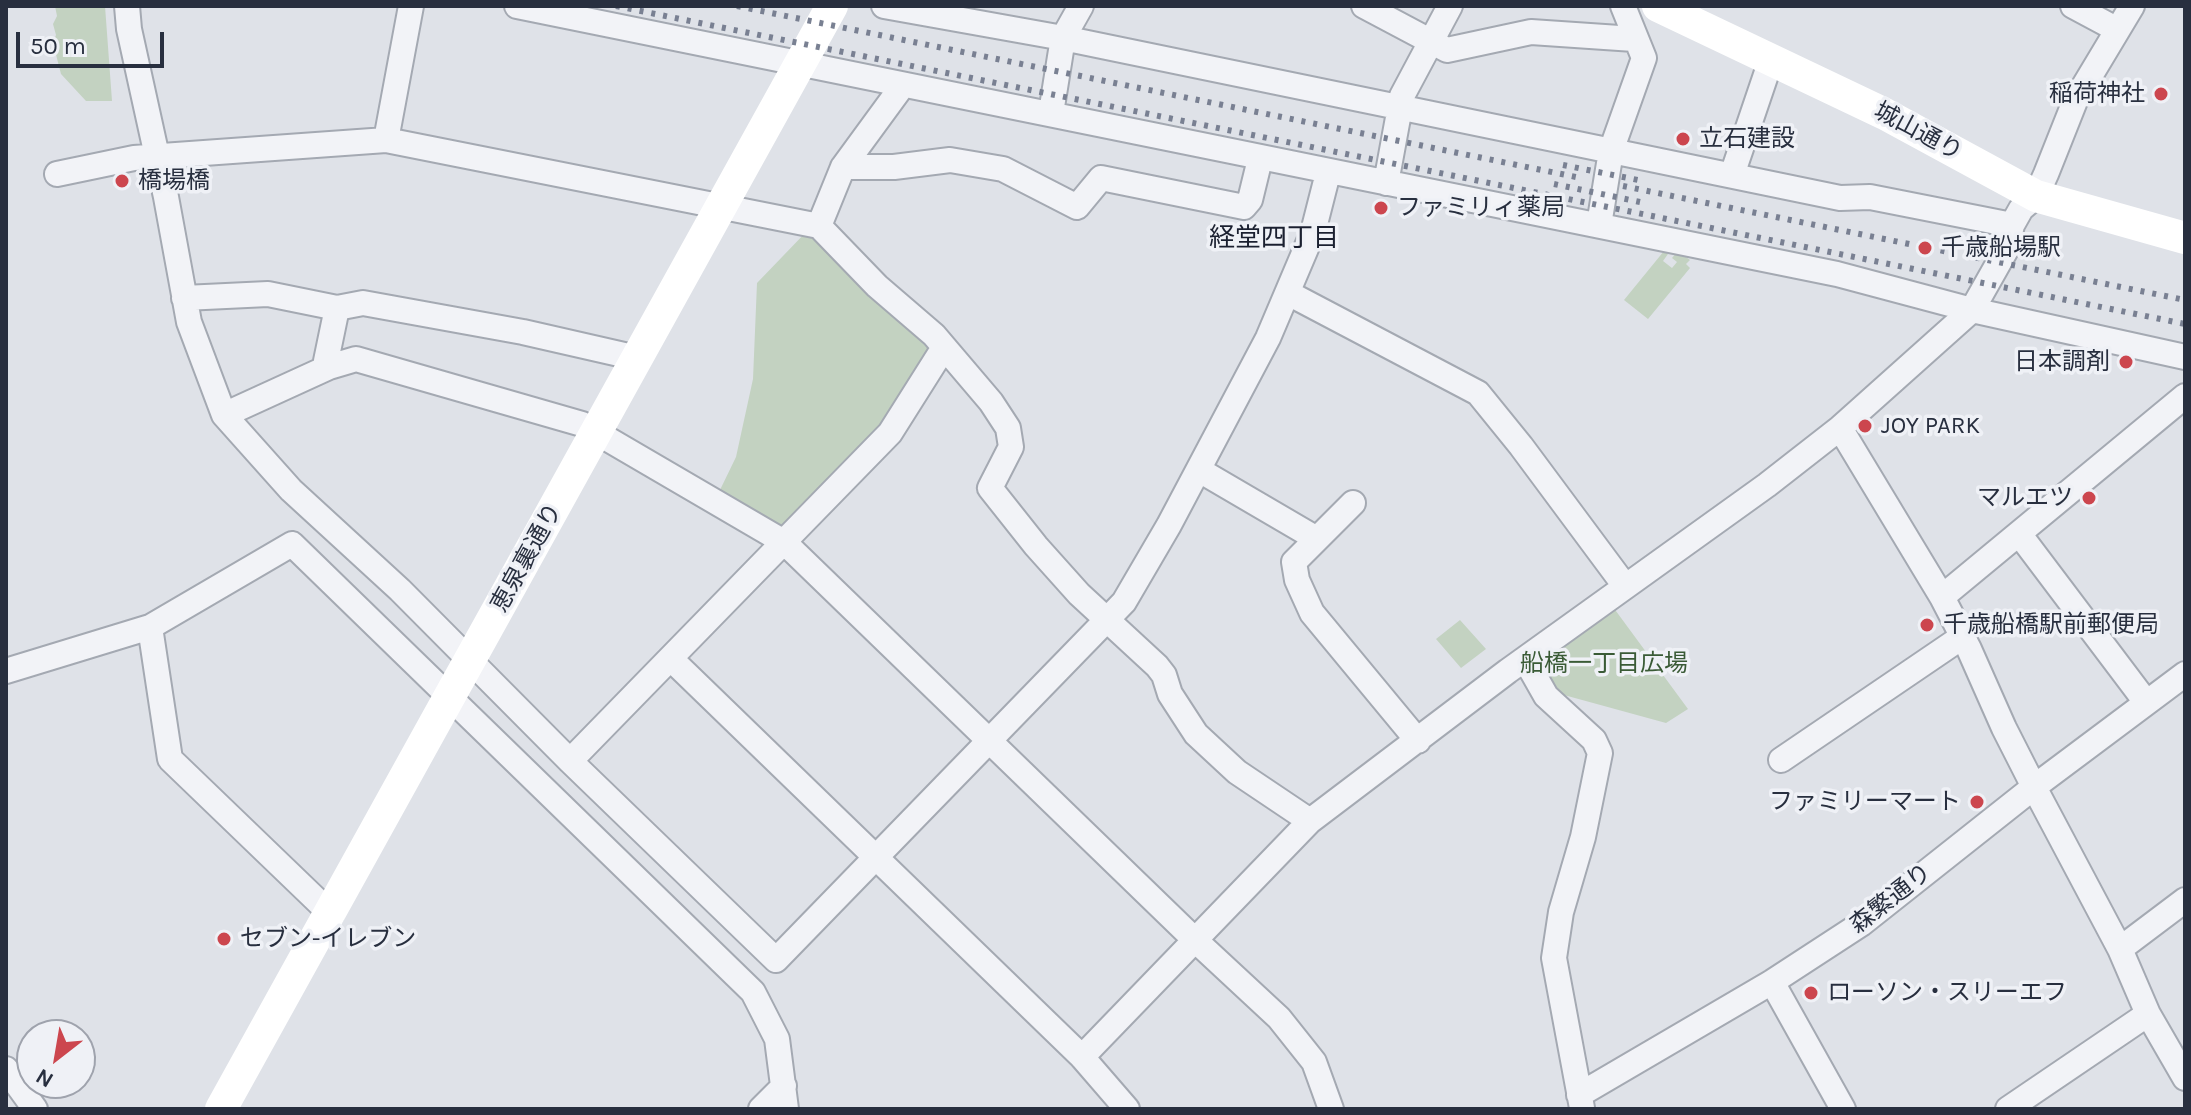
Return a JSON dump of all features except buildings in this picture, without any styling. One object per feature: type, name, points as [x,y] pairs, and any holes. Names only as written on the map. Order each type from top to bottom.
[{"type":"street","points":[[127,6],[129,29],[166,197],[184,298],[193,335],[224,415],[291,490],[389,581],[776,960],[1124,602],[1199,470],[1268,338],[1313,232],[1328,173]]},
{"type":"street","points":[[386,140],[411,6]]},
{"type":"street","points":[[520,6],[1051,113],[1328,173],[1837,274],[1972,310],[2185,357]]},
{"type":"street","name":"恵泉裏通り","points":[[221,1109],[832,6]]},
{"type":"street","points":[[884,6],[1063,38],[1840,198],[1870,197],[2012,225]]},
{"type":"street","points":[[1051,113],[1063,38],[1081,6]]},
{"type":"street","points":[[1364,6],[1447,50],[1531,32],[1634,39]]},
{"type":"street","points":[[1386,183],[1402,96],[1450,6]]},
{"type":"street","points":[[1599,225],[1611,151],[1644,58],[1623,6]]},
{"type":"street","name":"城山通り","points":[[1658,6],[1885,114],[2036,196],[2185,238]]},
{"type":"street","points":[[2073,6],[2116,29]]},
{"type":"street","points":[[1082,1057],[1310,821],[1525,659],[1767,485],[1840,428],[1972,310],[2007,248],[2012,225],[2021,209],[2036,196],[2075,101],[2132,6]]},
{"type":"street","points":[[1732,175],[1771,60]]},
{"type":"street","points":[[819,226],[843,167],[903,85]]},
{"type":"street","points":[[57,174],[134,158],[386,140],[819,226],[877,286],[934,335],[982,391],[1008,428],[1011,447],[990,488],[1036,546],[1105,620],[1164,675],[1170,694],[1196,734],[1237,772],[1310,821]]},
{"type":"street","points":[[843,167],[894,167],[950,160],[1003,169],[1077,207],[1101,178],[1244,207],[1250,200],[1260,159]]},
{"type":"street","points":[[1288,293],[1478,393],[1625,586]]},
{"type":"street","points":[[184,298],[268,294],[337,308],[363,303],[523,332],[637,358]]},
{"type":"street","points":[[329,367],[326,361],[337,308]]},
{"type":"street","points":[[570,761],[890,433],[943,349]]},
{"type":"street","points":[[224,415],[329,367],[356,359],[582,424],[784,542],[1279,1018],[1314,1062],[1331,1109]]},
{"type":"street","points":[[1942,597],[2185,396]]},
{"type":"street","points":[[1840,428],[1942,597],[2034,787],[2120,949],[2148,1014],[2185,1078]]},
{"type":"street","points":[[1199,470],[1317,539]]},
{"type":"street","points":[[1353,503],[1294,562],[1297,580],[1312,613],[1418,741]]},
{"type":"street","points":[[2020,535],[2146,702]]},
{"type":"street","points":[[6,671],[150,627],[292,544],[753,992],[777,1039],[785,1097],[761,1109]]},
{"type":"street","points":[[150,627],[170,759],[331,914]]},
{"type":"street","points":[[1781,760],[1962,637]]},
{"type":"street","points":[[671,659],[1082,1057],[1127,1109]]},
{"type":"street","points":[[1525,659],[1546,696],[1594,740],[1600,753],[1583,837],[1561,912],[1554,958],[1580,1102]]},
{"type":"street","name":"森繁通り","points":[[1580,1102],[1861,924],[2034,787],[2185,674]]},
{"type":"street","points":[[2120,949],[2185,900]]},
{"type":"street","points":[[1772,982],[1843,1109]]},
{"type":"street","points":[[2008,1109],[2148,1014]]},
{"type":"street","points":[[6,1069],[35,1109]]},
{"type":"green space","points":[[55,6],[105,6],[112,101],[86,101],[61,74],[53,43],[56,35],[53,24],[57,16]]},
{"type":"green space","points":[[808,230],[930,341],[932,355],[878,437],[784,534],[726,500],[727,494],[720,490],[736,457],[753,379],[757,283]]},
{"type":"green space","points":[[1664,251],[1668,254],[1663,261],[1672,268],[1677,262],[1672,258],[1678,251],[1690,260],[1686,264],[1690,268],[1648,319],[1624,300]]},
{"type":"green space","name":"船橋一丁目広場","points":[[1613,607],[1688,709],[1666,723],[1553,692],[1536,660]]},
{"type":"green space","points":[[1460,620],[1486,649],[1461,668],[1436,639]]},
{"type":"railway","points":[[616,6],[2185,324]]},
{"type":"railway","points":[[737,6],[1576,177]]},
{"type":"railway","points":[[1563,165],[1638,180]]},
{"type":"railway","points":[[1554,184],[1640,202]]},
{"type":"railway","points":[[1623,186],[2185,300]]},
{"type":"place","name":"稲荷神社","points":[[2161,94]]},
{"type":"place","name":"立石建設","points":[[1683,139]]},
{"type":"place","name":"橋場橋","points":[[122,181]]},
{"type":"place","name":"ファミリィ薬局","points":[[1381,208]]},
{"type":"place","name":"千歳船場駅","points":[[1925,248]]},
{"type":"place","name":"日本調剤","points":[[2126,362]]},
{"type":"place","name":"JOY PARK","points":[[1865,426]]},
{"type":"place","name":"マルエツ","points":[[2089,498]]},
{"type":"place","name":"千歳船橋駅前郵便局","points":[[1927,625]]},
{"type":"place","name":"ファミリーマート","points":[[1977,802]]},
{"type":"place","name":"セブン-イレブン","points":[[224,939]]},
{"type":"place","name":"ローソン・スリーエフ","points":[[1811,993]]},
{"type":"district","name":"経堂四丁目","points":[[1274,239]]}]
